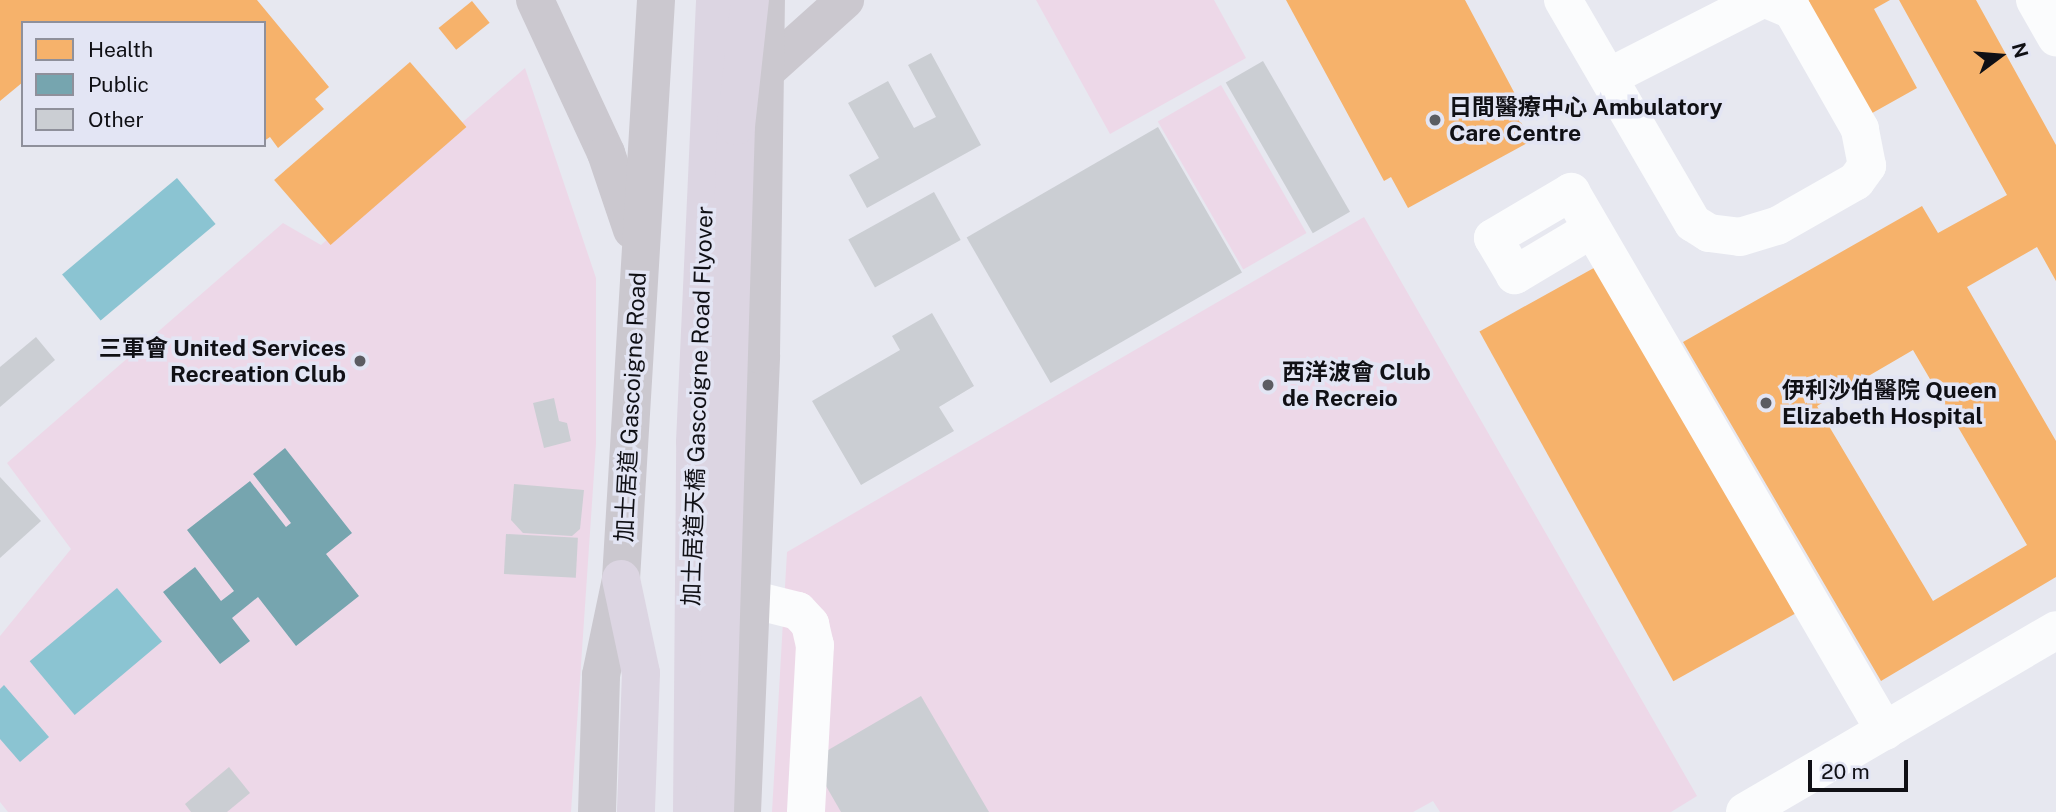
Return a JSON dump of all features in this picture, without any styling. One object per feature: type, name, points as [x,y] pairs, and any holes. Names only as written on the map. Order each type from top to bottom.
[{"type":"highway","name":"加士居道天橋 Gascoigne Road Flyover","points":[[668,812],[688,0]]},
{"type":"highway","name":"加士居道天橋 Gascoigne Road Flyover","points":[[692,812],[695,442],[715,0]]},
{"type":"highway","points":[[715,812],[736,126],[750,0]]},
{"type":"highway","points":[[621,579],[641,673],[636,812]]},
{"type":"main road","points":[[536,0],[606,153],[640,260]]},
{"type":"main road","name":"加士居道 Gascoigne Road","points":[[597,812],[601,675],[621,579],[656,0]]},
{"type":"main road","points":[[742,812],[754,600],[767,70],[766,0]]},
{"type":"main road","points":[[767,70],[845,0]]},
{"type":"street","points":[[1563,0],[1693,223],[1723,237],[1757,234],[1777,226],[1856,181],[1867,166],[1860,129],[1792,10],[1782,2],[1769,0]]},
{"type":"street","points":[[1609,77],[1760,0]]},
{"type":"street","points":[[2035,0],[2056,37]]},
{"type":"street","points":[[1592,229],[1885,731]]},
{"type":"street","points":[[754,600],[799,611],[810,624],[815,645],[806,812]]},
{"type":"street","points":[[1745,812],[2056,629]]},
{"type":"shaded area","points":[[1036,0],[1214,0],[1246,58],[1110,134]]},
{"type":"shaded area","name":"三軍會 United Services Recreation Club","points":[[525,68],[596,278],[596,444],[571,812],[8,812],[0,802],[0,636],[71,549],[7,463],[283,223],[321,245]]},
{"type":"shaded area","points":[[1221,85],[1306,233],[1243,270],[1158,122]]},
{"type":"shaded area","name":"西洋波會 Club de Recreio","points":[[1364,217],[1697,796],[1671,812],[1440,812],[1433,801],[1413,812],[772,812],[787,552]]},
{"type":"water","points":[[177,178],[216,224],[101,320],[62,274]]},
{"type":"water","points":[[117,588],[162,642],[75,715],[30,661]]},
{"type":"water","points":[[4,685],[49,737],[20,762],[0,739],[0,689]]},
{"type":"building: Health","points":[[0,0],[257,0],[329,87],[315,99],[324,109],[278,148],[270,137],[266,140],[266,21],[21,21],[21,84],[0,101]]},
{"type":"building: Health","name":"日間醫療中心 Ambulatory Care Centre","points":[[1286,0],[1465,0],[1515,94],[1508,98],[1531,141],[1408,208],[1391,177],[1384,181]]},
{"type":"building: Health","points":[[1791,0],[1890,0],[1874,9],[1917,88],[1858,121]]},
{"type":"building: Health","points":[[1899,0],[1976,0],[2056,145],[2056,281],[2037,247],[1967,287],[2056,441],[2056,577],[1881,681],[1683,342],[1922,206],[1938,233],[2007,195]],"holes":[[[1913,350],[2027,545],[1933,601],[1817,406]]]},
{"type":"building: Health","points":[[472,1],[490,23],[456,50],[439,28]]},
{"type":"building: Health","points":[[410,62],[466,127],[331,245],[274,180]]},
{"type":"building: Health","points":[[1601,264],[1795,614],[1673,681],[1479,331]]},
{"type":"building: Public","name":"三軍會 United Services Recreation Club","points":[[285,448],[352,533],[326,554],[359,596],[296,646],[258,597],[232,618],[250,641],[220,664],[163,592],[195,567],[221,601],[234,591],[187,530],[250,481],[286,527],[291,523],[253,474]]},
{"type":"building: Other","points":[[931,53],[981,145],[867,208],[849,175],[879,158],[848,103],[888,81],[914,128],[936,117],[908,65]]},
{"type":"building: Other","points":[[1263,61],[1350,212],[1313,233],[1226,82]]},
{"type":"building: Other","points":[[1158,127],[1242,272],[1051,383],[967,238]]},
{"type":"building: Other","points":[[934,192],[961,240],[875,288],[848,240]]},
{"type":"building: Other","points":[[932,313],[974,386],[939,407],[954,431],[861,485],[812,401],[900,350],[892,336]]},
{"type":"building: Other","points":[[36,337],[55,360],[0,407],[0,367]]},
{"type":"building: Other","points":[[554,398],[559,421],[567,423],[571,441],[544,448],[533,403]]},
{"type":"building: Other","points":[[0,477],[41,521],[0,558]]},
{"type":"building: Other","points":[[514,484],[584,490],[580,529],[572,536],[523,533],[511,520]]},
{"type":"building: Other","points":[[506,534],[578,538],[576,578],[504,574]]},
{"type":"building: Other","points":[[921,696],[989,812],[841,812],[811,760]]},
{"type":"building: Other","points":[[229,767],[250,793],[227,812],[191,812],[185,804]]},
{"type":"place","name":"日間醫療中心 Ambulatory Care Centre","points":[[1435,120]]},
{"type":"place","name":"三軍會 United Services Recreation Club","points":[[360,361]]},
{"type":"place","name":"西洋波會 Club de Recreio","points":[[1268,385]]},
{"type":"place","name":"伊利沙伯醫院 Queen Elizabeth Hospital","points":[[1766,403]]}]
